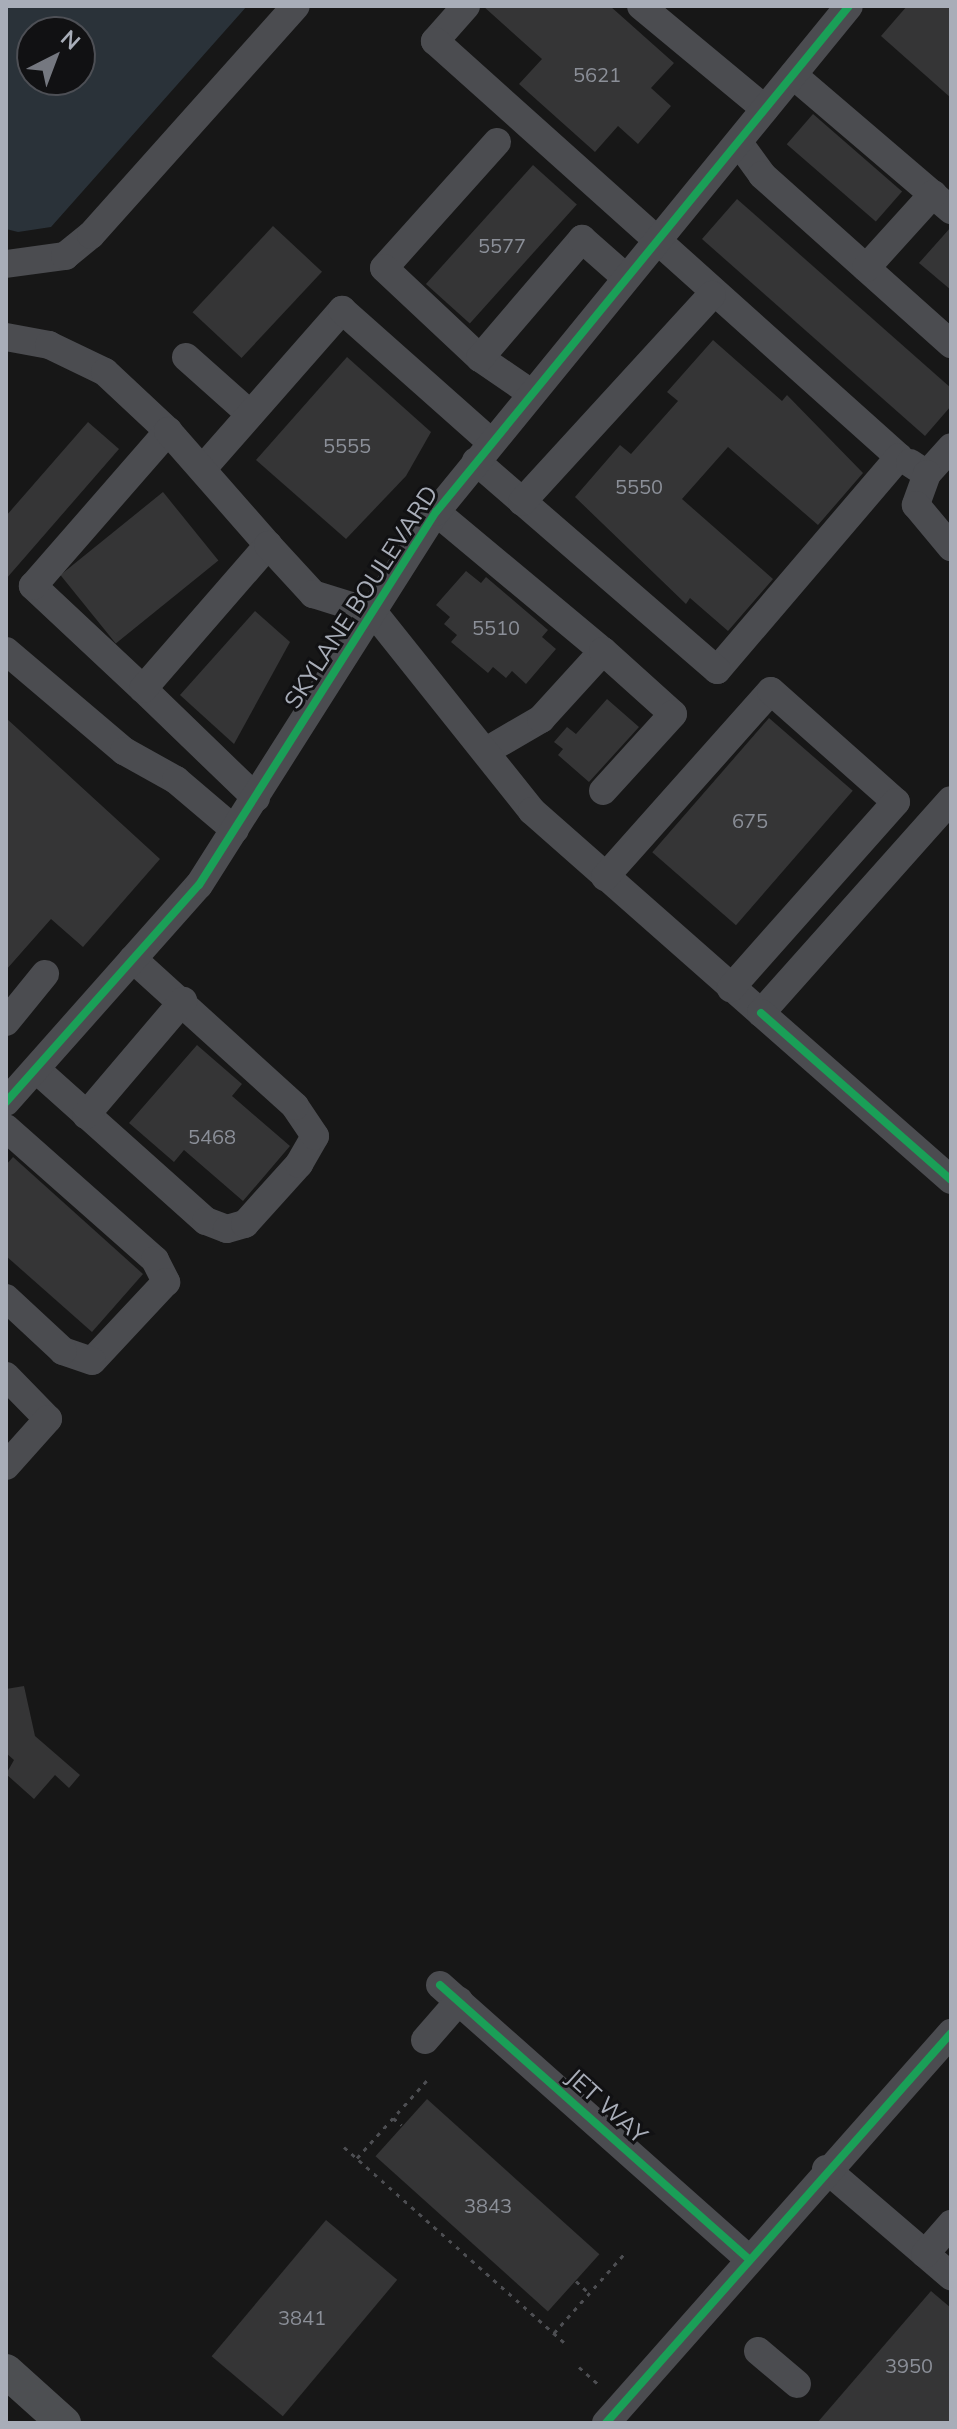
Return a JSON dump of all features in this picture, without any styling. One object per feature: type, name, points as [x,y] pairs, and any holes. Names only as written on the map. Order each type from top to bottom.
[{"type":"main road","points":[[6,2371],[64,2423]]},
{"type":"street","points":[[6,264],[65,256],[91,235],[296,6]]},
{"type":"street","points":[[466,6],[435,41],[712,295],[899,457],[927,474]]},
{"type":"street","points":[[641,6],[765,109]]},
{"type":"street","name":"SKYLANE BOULEVARD","points":[[18,1082],[199,885],[436,512],[653,240],[739,143],[849,6]]},
{"type":"street","points":[[793,75],[942,202],[866,268]]},
{"type":"street","points":[[497,142],[384,268],[480,358],[531,393]]},
{"type":"street","points":[[739,143],[762,175],[951,344]]},
{"type":"street","points":[[480,358],[582,239],[624,276]]},
{"type":"street","points":[[522,502],[712,295]]},
{"type":"street","points":[[205,466],[342,310],[484,452],[522,502],[717,670],[899,457]]},
{"type":"street","points":[[6,337],[49,345],[105,372],[205,466],[268,545],[313,594],[374,613],[532,811],[951,1180]]},
{"type":"street","points":[[186,357],[250,414]]},
{"type":"street","points":[[168,431],[33,586],[256,798]]},
{"type":"street","points":[[951,447],[927,474],[916,505],[951,547]]},
{"type":"street","points":[[436,512],[603,651],[673,714],[603,791]]},
{"type":"street","points":[[143,689],[268,545]]},
{"type":"street","points":[[6,651],[124,751],[176,780],[235,830]]},
{"type":"street","points":[[486,751],[541,719],[603,651]]},
{"type":"street","points":[[605,877],[771,691],[896,802],[731,988]]},
{"type":"street","points":[[761,1013],[951,800]]},
{"type":"street","points":[[18,1082],[86,1115],[206,1221],[227,1229],[245,1224],[299,1164],[315,1136],[295,1106],[183,1001],[133,959]]},
{"type":"street","points":[[6,1022],[45,974]]},
{"type":"street","points":[[86,1115],[183,1001]]},
{"type":"street","points":[[6,1128],[155,1260],[166,1282],[92,1361],[63,1351],[6,1298]]},
{"type":"street","points":[[6,1376],[48,1419],[6,1466]]},
{"type":"street","name":"JET WAY","points":[[425,2040],[450,1993],[748,2258]]},
{"type":"street","points":[[606,2423],[826,2169],[951,2033]]},
{"type":"street","points":[[826,2169],[951,2276]]},
{"type":"street","points":[[925,2254],[951,2224]]},
{"type":"street","points":[[758,2351],[797,2384]]},
{"type":"path","points":[[357,2159],[429,2078]]},
{"type":"path","points":[[393,2118],[402,2125]]},
{"type":"path","points":[[344,2147],[567,2345]]},
{"type":"path","points":[[554,2333],[626,2252]]},
{"type":"path","points":[[578,2280],[589,2293]]},
{"type":"path","points":[[579,2367],[600,2386]]},
{"type":"shaded area","points":[[6,6],[247,6],[51,227],[18,232],[6,229]]},
{"type":"building","points":[[483,6],[610,6],[674,63],[651,88],[671,106],[638,144],[618,126],[595,152],[519,84],[542,59]]},
{"type":"building","points":[[907,6],[951,6],[951,98],[881,36]]},
{"type":"building","points":[[813,114],[902,191],[876,222],[787,144]]},
{"type":"building","points":[[533,165],[577,204],[470,323],[426,284]]},
{"type":"building","points":[[737,199],[951,388],[951,406],[925,436],[702,239]]},
{"type":"building","points":[[273,226],[322,272],[242,358],[193,312]]},
{"type":"building","points":[[951,227],[951,290],[919,263]]},
{"type":"building","points":[[713,340],[782,401],[787,395],[863,473],[818,525],[728,447],[682,499],[773,579],[728,631],[690,598],[686,604],[575,497],[620,445],[631,454],[678,401],[667,392]]},
{"type":"building","points":[[347,357],[431,432],[406,476],[346,539],[256,460]]},
{"type":"building","points":[[88,422],[119,449],[6,579],[6,516]]},
{"type":"building","points":[[163,492],[218,560],[116,643],[60,575]]},
{"type":"building","points":[[466,571],[481,583],[486,577],[548,630],[542,637],[556,649],[526,684],[512,671],[506,678],[493,667],[488,673],[451,642],[457,635],[444,624],[450,617],[436,605]]},
{"type":"building","points":[[255,611],[290,642],[234,744],[180,695]]},
{"type":"building","points":[[607,699],[639,727],[589,782],[558,755],[563,749],[554,742],[567,727],[576,734]]},
{"type":"building","points":[[6,718],[160,859],[83,947],[51,919],[6,970]]},
{"type":"building","points":[[769,718],[853,791],[736,925],[652,852]]},
{"type":"building","points":[[197,1045],[242,1084],[232,1096],[290,1146],[243,1201],[184,1150],[174,1162],[129,1123]]},
{"type":"building","points":[[13,1157],[143,1274],[92,1332],[6,1256],[6,1165]]},
{"type":"building","points":[[24,1686],[35,1736],[80,1775],[69,1788],[55,1775],[34,1799],[6,1774],[14,1760],[6,1753],[6,1689]]},
{"type":"building","points":[[427,2099],[599,2254],[548,2311],[375,2156]]},
{"type":"building","points":[[326,2220],[397,2280],[283,2416],[212,2356]]},
{"type":"building","points":[[931,2291],[951,2308],[951,2423],[817,2423]]},
{"type":"cycle path","points":[[6,1102],[199,885],[436,512],[849,6]]},
{"type":"cycle path","points":[[761,1013],[951,1180]]},
{"type":"cycle path","points":[[440,1985],[748,2258]]},
{"type":"cycle path","points":[[606,2423],[951,2033]]}]
